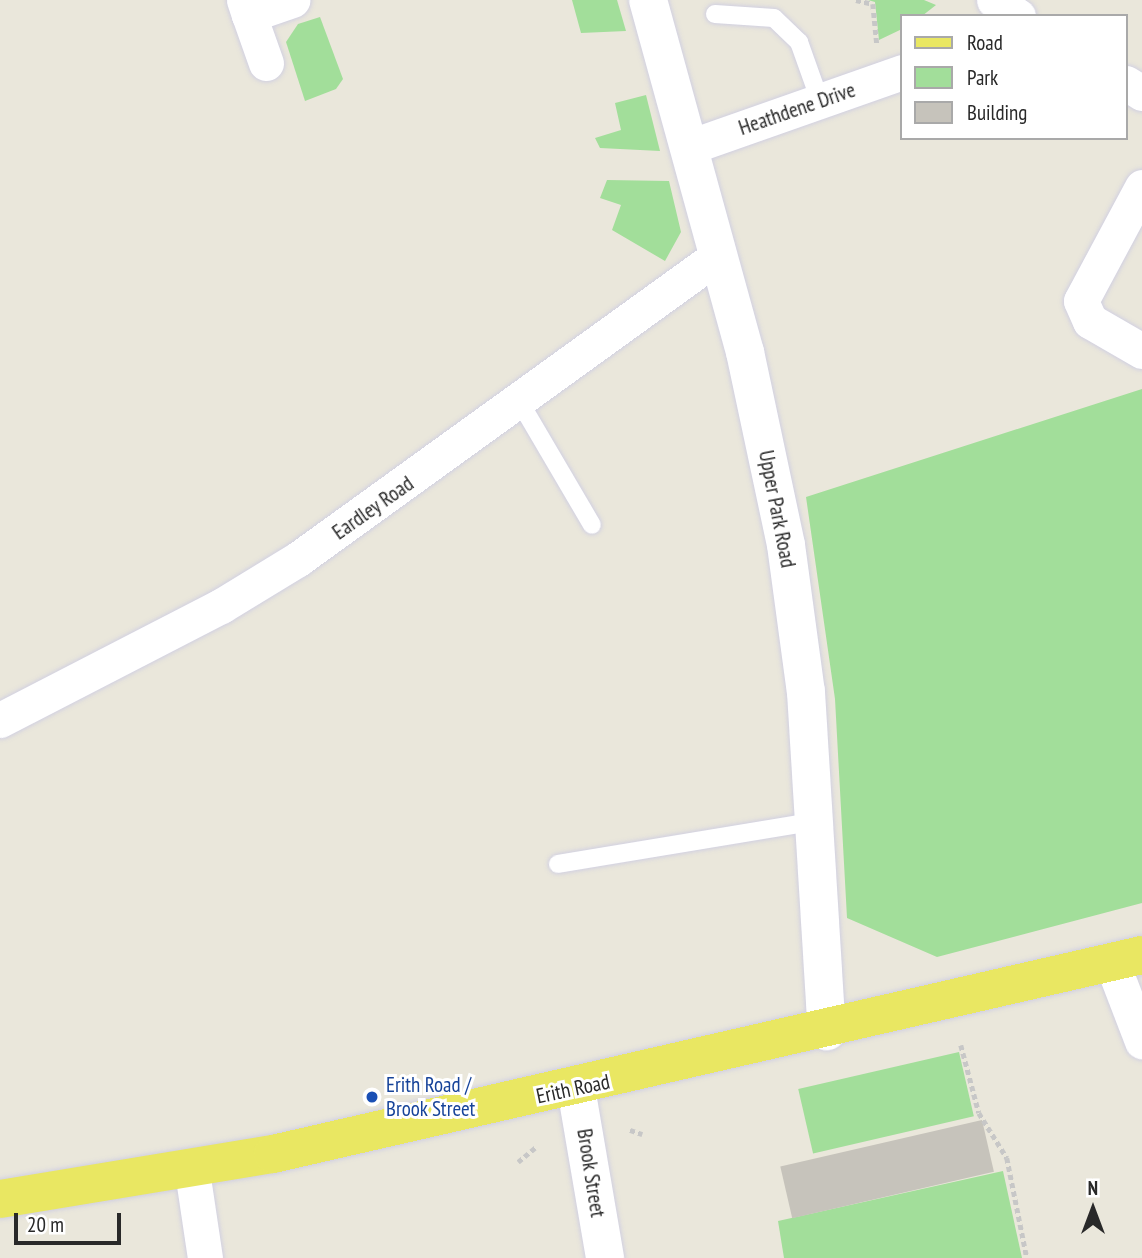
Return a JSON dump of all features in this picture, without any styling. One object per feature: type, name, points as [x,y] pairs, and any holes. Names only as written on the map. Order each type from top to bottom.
[{"type":"main road","name":"Erith Road","points":[[0,1199],[192,1171],[576,1088],[1127,959]]},
{"type":"street","points":[[266,63],[247,7],[292,0]]},
{"type":"street","name":"Upper Park Road","points":[[648,0],[692,146],[786,545],[806,692],[811,822],[827,1031]]},
{"type":"street","points":[[994,0],[1015,14]]},
{"type":"street","name":"Heathdene Drive","points":[[692,146],[891,76]]},
{"type":"street","points":[[1142,187],[1081,301],[1090,321],[1142,351]]},
{"type":"street","name":"Eardley Road","points":[[0,720],[232,599],[520,404],[719,255]]},
{"type":"street","points":[[1127,959],[1142,1041]]},
{"type":"street","name":"Brook Street","points":[[576,1088],[605,1258]]},
{"type":"street","points":[[192,1171],[205,1258]]},
{"type":"lane","points":[[715,14],[774,18],[799,42],[820,101]]},
{"type":"lane","points":[[520,404],[592,526]]},
{"type":"lane","points":[[558,864],[811,822]]},
{"type":"path","points":[[856,0],[873,4],[891,76]]},
{"type":"path","points":[[961,1045],[979,1113],[1007,1158],[1027,1258]]},
{"type":"path","points":[[630,1130],[642,1134]]},
{"type":"path","points":[[517,1162],[537,1146]]},
{"type":"green space","points":[[572,0],[617,0],[626,31],[581,33]]},
{"type":"green space","points":[[868,0],[924,0],[936,5],[925,14],[900,14],[900,30],[879,40],[875,2]]},
{"type":"green space","points":[[320,17],[343,79],[336,89],[305,101],[286,42],[298,24]]},
{"type":"green space","points":[[646,95],[660,151],[600,148],[595,138],[621,130],[615,103]]},
{"type":"green space","points":[[607,180],[669,181],[681,232],[665,261],[612,230],[621,205],[600,198]]},
{"type":"green space","points":[[1142,389],[1142,903],[937,957],[847,918],[835,699],[806,497]]},
{"type":"green space","points":[[959,1052],[974,1116],[813,1153],[798,1089]]},
{"type":"green space","points":[[1003,1171],[1022,1258],[784,1258],[778,1221]]},
{"type":"building","points":[[982,1120],[994,1172],[792,1218],[780,1167]]},
{"type":"place","name":"Erith Road / Brook Street","points":[[372,1097]]}]
